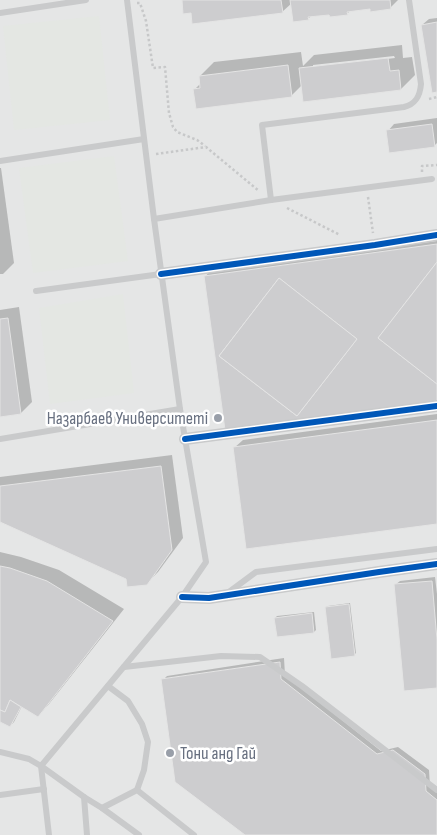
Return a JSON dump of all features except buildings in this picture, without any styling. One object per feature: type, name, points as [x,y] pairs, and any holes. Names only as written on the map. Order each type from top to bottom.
[{"type":"street","points":[[161,274],[437,235]]},
{"type":"street","points":[[185,439],[437,406]]},
{"type":"street","points":[[182,597],[209,598],[437,564]]},
{"type":"lane","points":[[0,13],[86,0]]},
{"type":"lane","points":[[271,200],[262,125],[411,106],[415,102],[421,92],[421,84],[409,0]]},
{"type":"lane","points":[[49,835],[41,766],[182,597],[206,562],[180,409],[161,274],[128,2]]},
{"type":"lane","points":[[0,161],[144,139]]},
{"type":"lane","points":[[154,219],[271,200],[432,179]]},
{"type":"lane","points":[[36,291],[161,274]]},
{"type":"lane","points":[[0,439],[180,409]]},
{"type":"lane","points":[[223,596],[256,572],[437,549]]},
{"type":"lane","points":[[124,667],[222,656],[260,657],[302,686],[437,790]]},
{"type":"lane","points":[[102,808],[137,790],[144,770],[148,742],[142,724],[128,701],[108,686]]},
{"type":"lane","points":[[0,752],[29,759],[41,766],[139,835]]},
{"type":"lane","points":[[0,795],[44,789]]},
{"type":"lane","points":[[137,790],[194,835]]},
{"type":"lane","points":[[84,797],[87,835]]},
{"type":"path","points":[[128,2],[140,3],[146,21],[153,68],[165,67],[170,113],[173,127],[177,132],[197,140],[271,200],[361,246]]},
{"type":"path","points":[[146,156],[206,147]]},
{"type":"path","points":[[366,188],[375,245]]},
{"type":"shaded area","name":"Назарбаев Университеті","points":[[0,0],[437,0],[437,835],[0,835]]},
{"type":"shaded area","points":[[99,16],[110,120],[14,130],[3,26]]},
{"type":"shaded area","points":[[114,156],[128,261],[33,273],[19,168]]},
{"type":"shaded area","points":[[123,294],[134,393],[50,404],[39,308]]},
{"type":"cycle path","points":[[161,274],[437,235]]},
{"type":"cycle path","points":[[185,439],[437,406]]},
{"type":"cycle path","points":[[182,597],[209,598],[437,564]]},
{"type":"place","name":"Назарбаев Университеті","points":[[218,418]]},
{"type":"place","name":"Тони анд Гай","points":[[170,753]]}]
